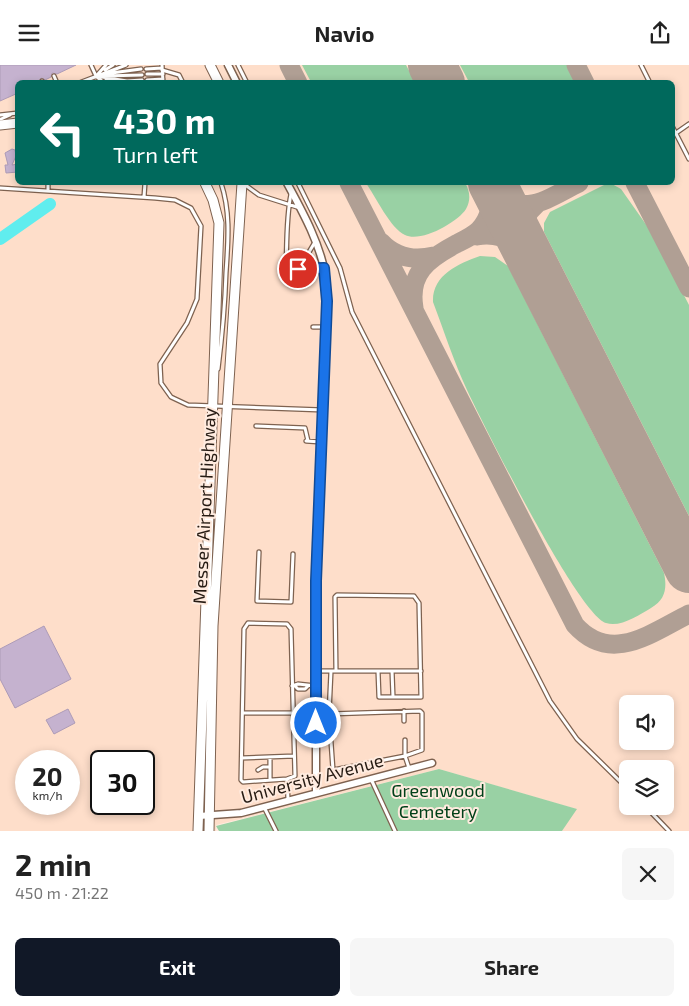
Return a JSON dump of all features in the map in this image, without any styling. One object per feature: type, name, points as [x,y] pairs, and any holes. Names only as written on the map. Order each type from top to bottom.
[{"type":"main road","points":[[209,65],[218,79]]},
{"type":"main road","points":[[1,122],[15,123]]},
{"type":"main road","name":"Messer Airport Highway","points":[[198,831],[219,223],[214,200],[206,185]]},
{"type":"main road","name":"Messer Airport Highway","points":[[209,831],[213,626],[242,185]]},
{"type":"street","points":[[228,65],[236,80]]},
{"type":"street","points":[[289,185],[316,242],[324,268],[327,301],[316,581],[316,793]]},
{"type":"street","name":"University Avenue","points":[[199,816],[241,813],[432,763]]},
{"type":"lane","points":[[90,65],[96,76],[102,80]]},
{"type":"lane","points":[[96,76],[107,65]]},
{"type":"lane","points":[[96,76],[113,65]]},
{"type":"lane","points":[[86,80],[126,65]]},
{"type":"lane","points":[[238,65],[246,80]]},
{"type":"lane","points":[[641,65],[648,80]]},
{"type":"lane","points":[[96,76],[141,69]]},
{"type":"lane","points":[[146,69],[162,69],[179,75],[182,80]]},
{"type":"lane","points":[[147,75],[162,69]]},
{"type":"lane","points":[[96,76],[142,75]]},
{"type":"lane","points":[[54,76],[56,80]]},
{"type":"lane","points":[[96,76],[121,80]]},
{"type":"lane","points":[[96,76],[106,80]]},
{"type":"lane","points":[[0,115],[15,113]]},
{"type":"lane","points":[[1,122],[15,114]]},
{"type":"lane","points":[[689,124],[676,133],[689,159]]},
{"type":"lane","points":[[48,185],[48,191]]},
{"type":"lane","points":[[144,197],[145,185]]},
{"type":"lane","name":"Messer Airport Highway","points":[[214,407],[224,323],[229,226],[227,204],[221,185]]},
{"type":"lane","points":[[245,185],[259,195],[300,208]]},
{"type":"lane","points":[[299,185],[340,268],[352,312],[550,701],[577,739],[619,780]]},
{"type":"lane","points":[[0,188],[175,200],[192,208],[200,226],[197,299],[187,323],[160,365],[161,383],[171,397],[188,405],[323,410]]},
{"type":"lane","points":[[291,190],[287,204],[289,215],[286,270],[324,268]]},
{"type":"lane","points":[[298,269],[316,242]]},
{"type":"lane","points":[[312,327],[326,327]]},
{"type":"lane","points":[[256,426],[306,428],[307,441],[322,442]]},
{"type":"lane","points":[[259,552],[257,601],[291,602],[293,554]]},
{"type":"lane","points":[[336,671],[335,597],[341,594],[414,596],[419,603],[421,697],[379,697],[378,671]]},
{"type":"lane","points":[[272,623],[290,626],[294,686],[295,776],[287,779],[244,782],[241,780],[245,625],[272,623]]},
{"type":"lane","points":[[316,671],[421,671]]},
{"type":"lane","points":[[329,714],[404,711],[422,713],[422,750],[405,756],[333,770],[329,714],[331,671]]},
{"type":"lane","points":[[392,671],[390,690],[392,697]]},
{"type":"lane","points":[[294,686],[305,684],[316,686]]},
{"type":"lane","points":[[404,711],[404,721]]},
{"type":"lane","points":[[243,713],[293,713]]},
{"type":"lane","points":[[405,740],[405,756],[409,768]]},
{"type":"lane","points":[[316,742],[331,741]]},
{"type":"lane","points":[[242,758],[294,756]]},
{"type":"lane","points":[[270,757],[270,780]]},
{"type":"lane","points":[[258,764],[263,767]]},
{"type":"lane","points":[[242,768],[245,765]]},
{"type":"lane","points":[[258,769],[270,767]]},
{"type":"lane","points":[[242,768],[246,770]]},
{"type":"lane","points":[[371,778],[396,831]]},
{"type":"lane","points":[[287,779],[288,800]]},
{"type":"lane","points":[[264,807],[276,831]]},
{"type":"lane","points":[[654,815],[669,831]]},
{"type":"shaded area","points":[[0,65],[689,65],[689,831],[562,831],[576,809],[439,769],[216,825],[216,831],[0,831]]},
{"type":"green space","points":[[302,65],[406,65],[414,80],[310,80]]},
{"type":"green space","points":[[460,65],[567,65],[575,80],[468,80]]},
{"type":"green space","points":[[367,185],[466,185],[469,192],[469,202],[462,214],[447,225],[429,234],[412,237],[405,235],[394,226]]},
{"type":"green space","points":[[604,185],[614,185],[621,189],[652,233],[689,305],[689,516],[544,232],[544,223],[550,212]]},
{"type":"green space","points":[[480,256],[495,257],[508,266],[664,573],[665,588],[660,601],[629,620],[617,624],[606,623],[593,612],[575,588],[532,517],[458,369],[433,302],[434,293],[437,285],[448,272]]},
{"type":"green space","name":"Greenwood Cemetery","points":[[439,769],[577,809],[562,831],[219,831],[216,826]]},
{"type":"building","points":[[0,65],[76,65],[57,74],[52,73],[51,77],[45,80],[41,78],[40,80],[15,80],[15,94],[0,101]]},
{"type":"building","points":[[12,149],[15,150],[15,158],[12,165],[15,164],[15,172],[6,173],[5,165],[8,165],[5,153]]},
{"type":"building","points":[[44,626],[71,679],[15,708],[0,679],[0,649]]},
{"type":"building","points":[[68,709],[75,723],[54,734],[46,720]]},
{"type":"waterway","points":[[0,239],[50,204]]},
{"type":"taxiway","points":[[289,65],[296,80]]},
{"type":"taxiway","points":[[576,65],[584,80]]},
{"type":"taxiway","points":[[350,185],[575,625],[589,637],[603,643],[617,644],[631,642],[646,636],[689,614]]},
{"type":"taxiway","points":[[414,308],[414,285],[417,276],[437,255],[479,230],[491,208],[493,185]]},
{"type":"taxiway","points":[[494,187],[504,197],[514,203],[525,205],[546,200],[575,185]]},
{"type":"taxiway","points":[[636,185],[689,288]]},
{"type":"taxiway","points":[[478,233],[534,205]]},
{"type":"taxiway","points":[[522,241],[524,221],[536,205]]},
{"type":"taxiway","points":[[477,236],[493,235],[506,239],[519,246],[530,257]]},
{"type":"taxiway","points":[[381,242],[393,252],[406,257],[434,256]]},
{"type":"runway","points":[[432,65],[440,80]]},
{"type":"runway","points":[[493,185],[689,569]]},
{"type":"route","points":[[298,269],[324,268],[327,301],[316,581],[316,723]]}]
